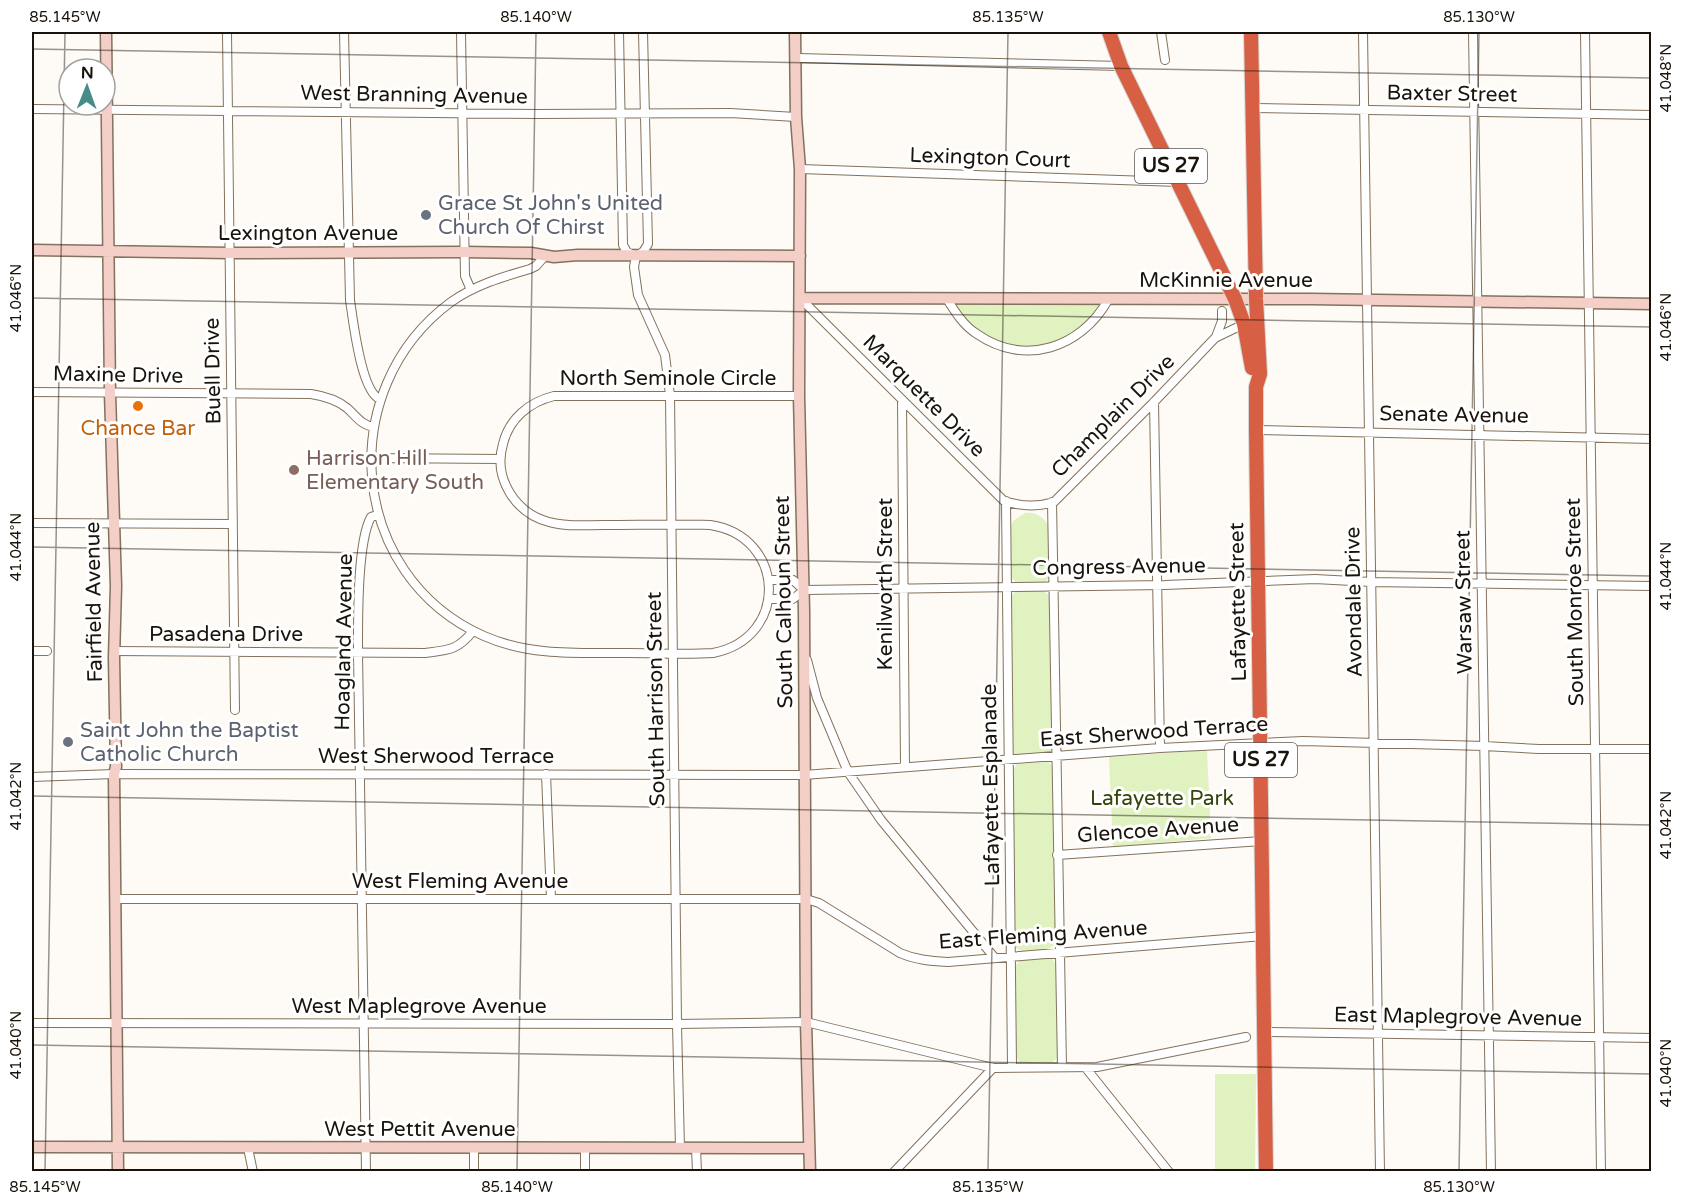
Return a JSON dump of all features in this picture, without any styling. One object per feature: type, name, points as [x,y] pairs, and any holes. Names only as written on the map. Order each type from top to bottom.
[{"type":"highway","name":"US 27","points":[[1110,32],[1121,66],[1235,299],[1244,324],[1256,387]]},
{"type":"highway","name":"Lafayette Street","points":[[1251,32],[1256,299],[1260,374],[1256,387],[1256,430],[1266,1172]]},
{"type":"street","name":"Fairfield Avenue","points":[[106,32],[107,57]]},
{"type":"street","name":"Buell Drive","points":[[227,32],[235,710]]},
{"type":"street","points":[[344,32],[350,300],[355,336],[369,386],[380,399]]},
{"type":"street","points":[[462,32],[464,252],[465,276],[471,290]]},
{"type":"street","name":"South Harrison Street","points":[[619,32],[623,245],[627,252],[636,256]]},
{"type":"street","name":"South Harrison Street","points":[[644,32],[648,244],[643,252],[636,256],[634,267],[638,295],[663,348],[669,369],[680,1148]]},
{"type":"street","name":"South Calhoun Street","points":[[795,32],[796,117],[800,169],[806,1022],[810,1172]]},
{"type":"street","points":[[1161,32],[1165,60]]},
{"type":"street","name":"Avondale Drive","points":[[1363,32],[1380,1172]]},
{"type":"street","name":"Warsaw Street","points":[[1473,32],[1491,1172]]},
{"type":"street","name":"South Monroe Street","points":[[1585,32],[1601,1172]]},
{"type":"street","points":[[797,58],[1121,66]]},
{"type":"street","name":"Baxter Street","points":[[1252,108],[1652,115]]},
{"type":"street","name":"West Branning Avenue","points":[[32,109],[57,109]]},
{"type":"street","name":"West Branning Avenue","points":[[117,110],[463,114],[730,112],[796,117]]},
{"type":"street","name":"Fairfield Avenue","points":[[108,117],[110,393],[116,608],[114,651],[116,767],[114,774],[118,1172]]},
{"type":"street","name":"Lexington Court","points":[[800,169],[1179,182]]},
{"type":"street","name":"Lexington Avenue","points":[[32,250],[230,253],[464,252],[531,253],[544,257],[800,256]]},
{"type":"street","points":[[372,458],[500,459],[502,475],[511,496],[520,507],[540,519],[566,525],[710,525],[725,528],[740,535],[759,555],[770,580],[769,600],[755,629],[737,645],[713,653],[546,652],[512,646],[473,631],[443,610],[412,579],[395,554],[377,515],[372,486],[372,458],[374,427],[380,399],[394,369],[410,343],[436,315],[471,290],[536,266],[544,257]]},
{"type":"street","name":"McKinnie Avenue","points":[[800,298],[1256,299],[1652,304]]},
{"type":"street","name":"Marquette Drive","points":[[800,298],[1006,501]]},
{"type":"street","points":[[947,299],[954,311],[975,334],[994,344],[1020,351],[1046,349],[1070,340],[1089,326],[1108,300]]},
{"type":"street","name":"Champlain Drive","points":[[1215,338],[1222,321],[1222,311]]},
{"type":"street","name":"Champlain Drive","points":[[1006,501],[1029,505],[1046,505],[1052,502],[1154,402],[1215,338],[1244,324]]},
{"type":"street","name":"Maxine Drive","points":[[32,392],[311,394],[324,396],[346,408],[363,424],[374,427]]},
{"type":"street","name":"North Seminole Circle","points":[[500,459],[503,441],[513,422],[529,406],[547,398],[562,395],[800,396]]},
{"type":"street","name":"Kenilworth Street","points":[[902,400],[905,767]]},
{"type":"street","points":[[1154,402],[1160,748]]},
{"type":"street","name":"Senate Avenue","points":[[1256,430],[1652,439]]},
{"type":"street","name":"Lafayette Esplanade","points":[[1006,501],[1012,1067]]},
{"type":"street","points":[[1052,502],[1062,1067]]},
{"type":"street","name":"Hoagland Avenue","points":[[366,1172],[358,653],[360,586],[365,531],[371,517],[377,515]]},
{"type":"street","points":[[32,523],[233,524]]},
{"type":"street","name":"Congress Avenue","points":[[804,590],[1157,585],[1316,579],[1371,582],[1652,586]]},
{"type":"street","points":[[769,600],[793,599],[804,590],[793,580],[770,580]]},
{"type":"street","name":"Pasadena Drive","points":[[114,651],[425,653],[462,645],[473,631]]},
{"type":"street","points":[[805,650],[817,698],[848,772],[881,820],[994,957]]},
{"type":"street","points":[[32,651],[47,651]]},
{"type":"street","points":[[805,699],[817,698]]},
{"type":"street","name":"East Sherwood Terrace","points":[[804,775],[1261,741],[1596,750],[1652,749]]},
{"type":"street","name":"West Sherwood Terrace","points":[[32,777],[114,774],[804,775]]},
{"type":"street","points":[[546,774],[550,899]]},
{"type":"street","name":"Glencoe Avenue","points":[[1057,855],[1262,840]]},
{"type":"street","name":"West Fleming Avenue","points":[[115,899],[806,899]]},
{"type":"street","name":"East Fleming Avenue","points":[[806,899],[819,903],[913,959],[948,962],[1263,936]]},
{"type":"street","name":"West Maplegrove Avenue","points":[[32,1023],[677,1024],[806,1022],[993,1068],[1097,1067],[1246,1037]]},
{"type":"street","name":"East Maplegrove Avenue","points":[[1265,1032],[1652,1038]]},
{"type":"street","points":[[1085,1067],[1169,1172]]},
{"type":"street","points":[[894,1172],[993,1068]]},
{"type":"street","name":"West Pettit Avenue","points":[[32,1147],[809,1148]]},
{"type":"street","points":[[248,1148],[253,1172]]},
{"type":"street","points":[[474,1148],[474,1172]]},
{"type":"street","points":[[585,1148],[585,1172]]},
{"type":"street","points":[[696,1148],[697,1172]]},
{"type":"green space","points":[[959,302],[1097,303],[1099,306],[1086,322],[1069,335],[1038,346],[1023,346],[993,338],[979,330],[957,306]]},
{"type":"green space","points":[[1025,513],[1034,513],[1041,517],[1047,522],[1050,530],[1050,575],[1046,582],[1016,582],[1011,578],[1009,531],[1013,521]]},
{"type":"green space","points":[[1017,591],[1043,591],[1050,596],[1053,747],[1048,753],[1019,755],[1014,754],[1012,750],[1010,597]]},
{"type":"green space","points":[[93,619],[103,621],[103,645],[101,646],[93,646]]},
{"type":"green space","name":"Lafayette Park","points":[[1207,750],[1211,838],[1113,847],[1109,757]]},
{"type":"green space","points":[[1050,763],[1053,768],[1056,942],[1044,950],[1025,951],[1016,948],[1015,944],[1012,771],[1017,764]]},
{"type":"green space","points":[[1051,958],[1057,965],[1058,1057],[1051,1064],[1021,1064],[1015,1055],[1016,965],[1021,960]]},
{"type":"green space","points":[[1215,1074],[1256,1074],[1255,1171],[1215,1171]]},
{"type":"place","name":"Grace St John's United Church Of Chirst","points":[[426,215]]},
{"type":"place","name":"Chance Bar","points":[[138,406]]},
{"type":"place","name":"Harrison Hill Elementary South","points":[[294,470]]},
{"type":"place","name":"Saint John the Baptist Catholic Church","points":[[68,742]]}]
